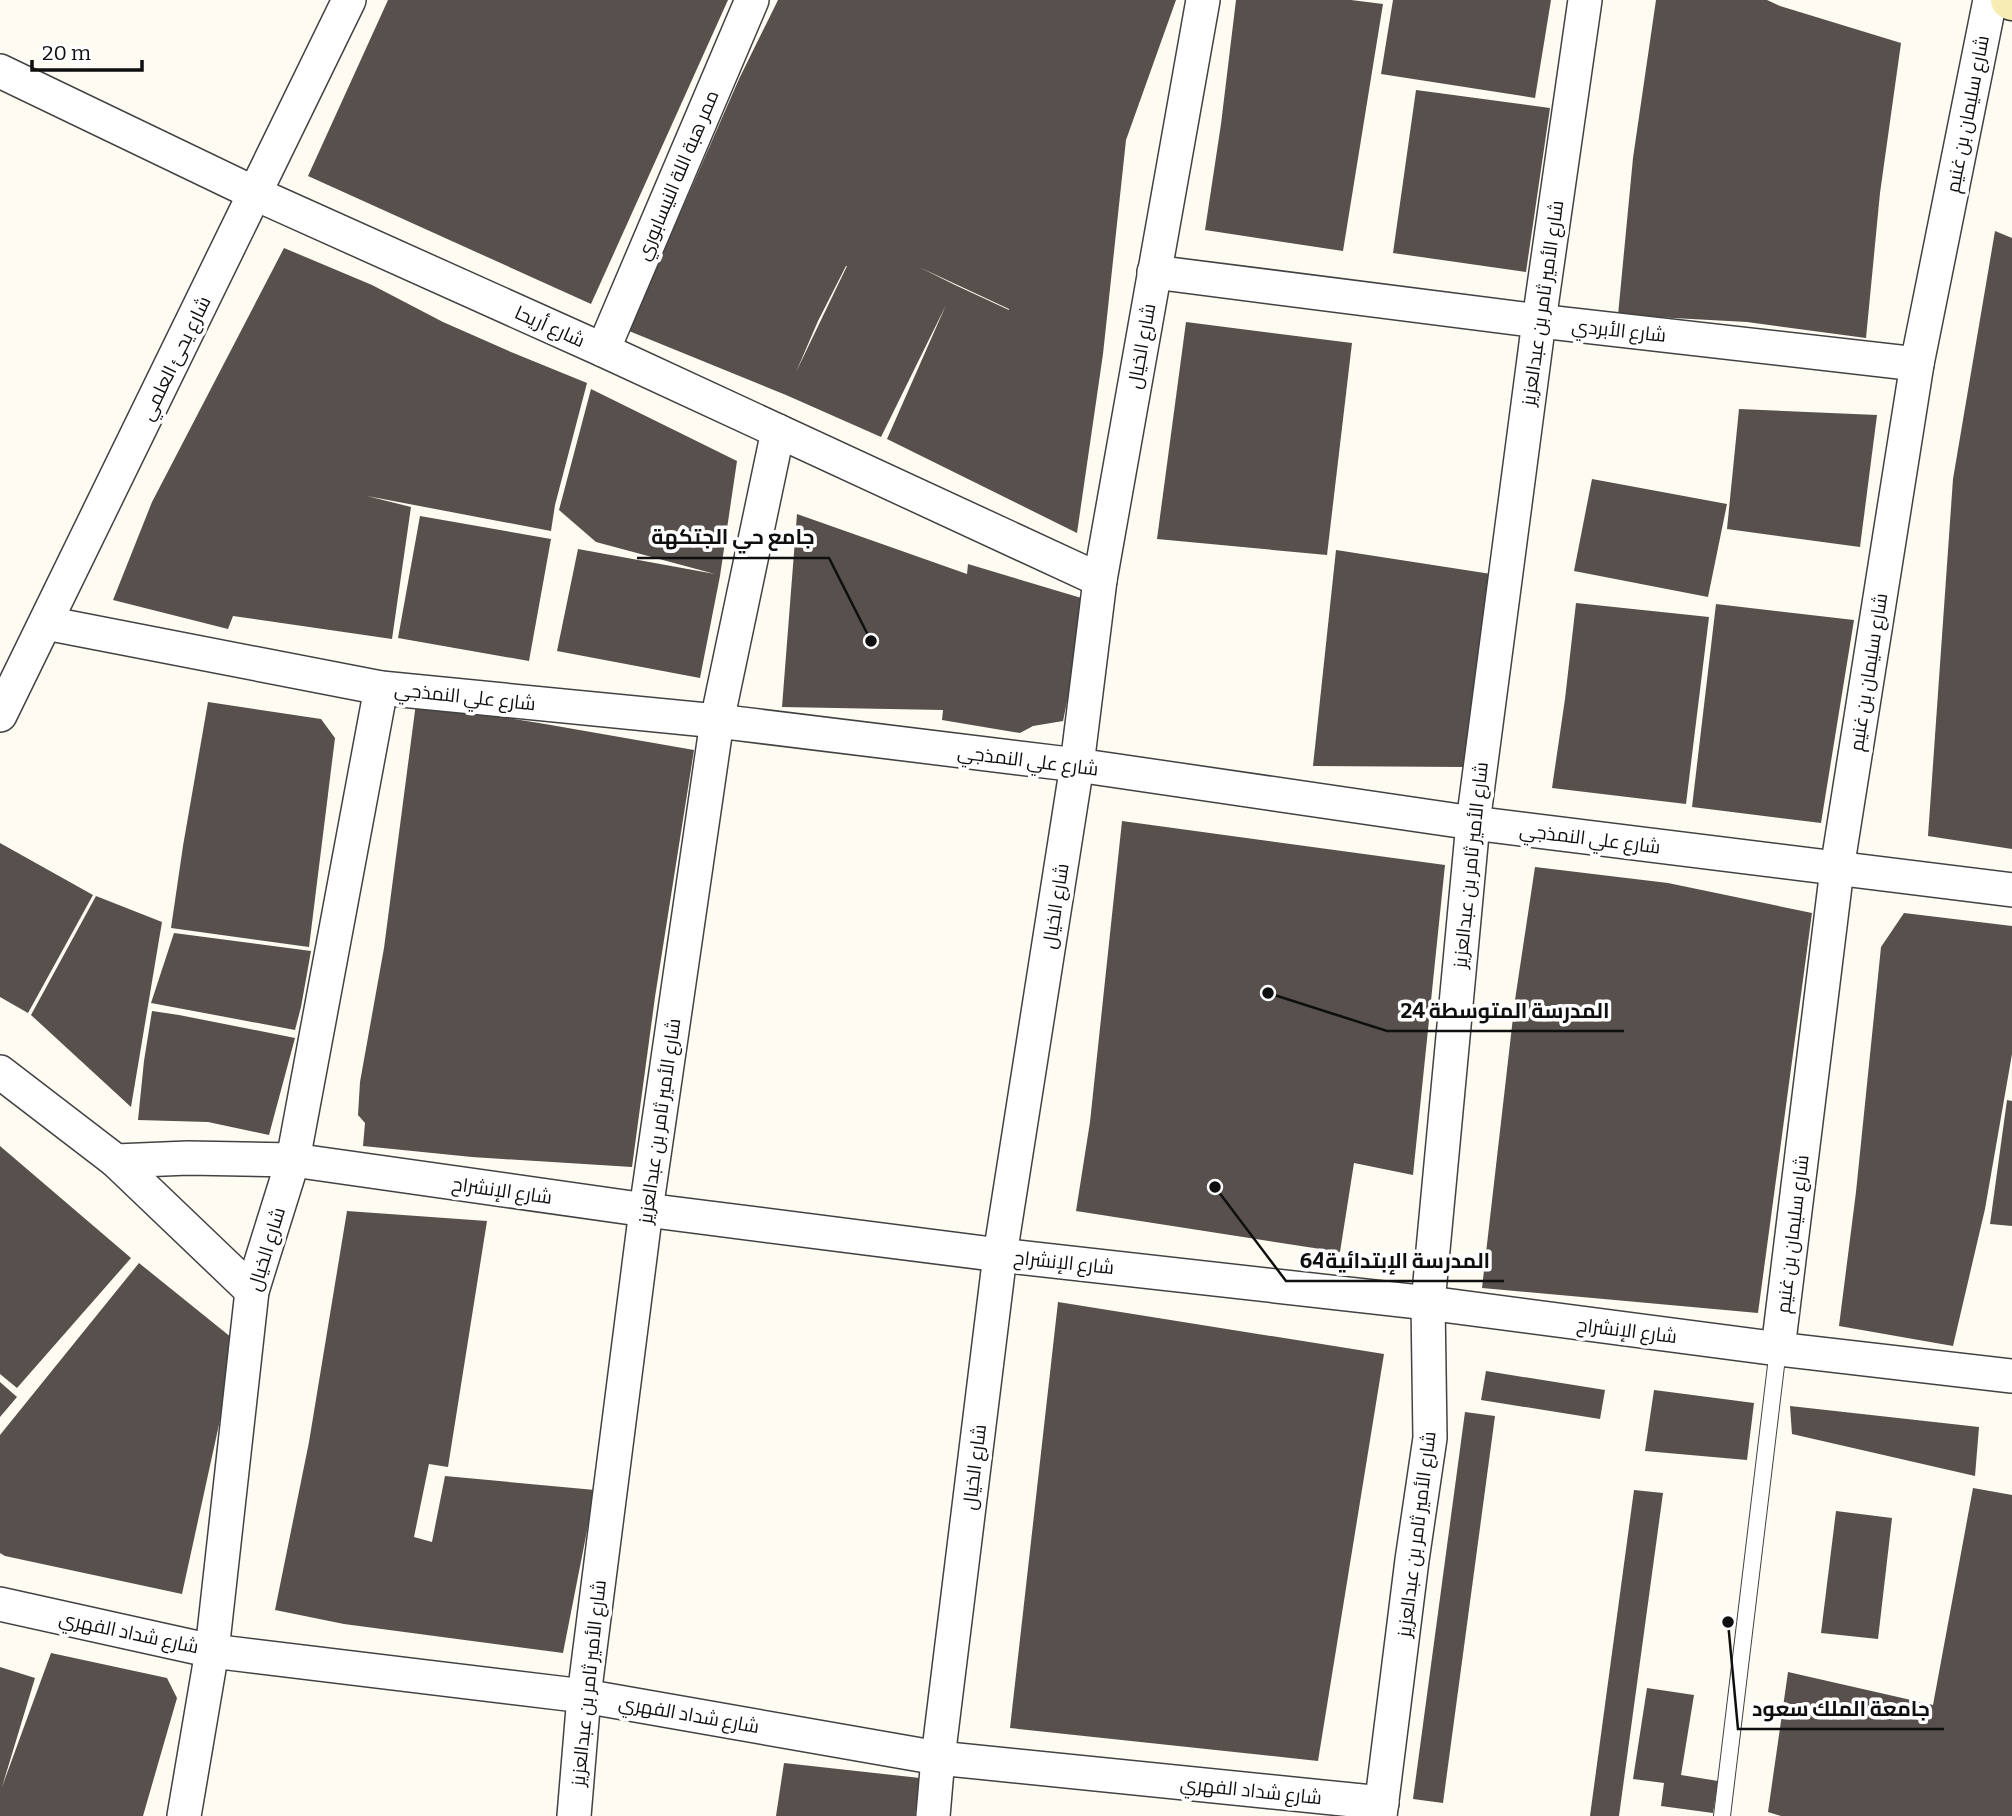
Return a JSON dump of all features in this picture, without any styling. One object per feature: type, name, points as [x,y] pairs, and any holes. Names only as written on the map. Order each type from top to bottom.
[{"type":"street","name":"شارع يحئ العلمي","points":[[0,715],[349,0]]},
{"type":"street","name":"ممر هبة اللة النيسابوري","points":[[603,350],[752,0]]},
{"type":"street","name":"شارع الخيال","points":[[933,1816],[1000,1255],[1077,765],[1100,580],[1203,0]]},
{"type":"street","name":"شارع الأمير ثامر بن عبدالعزيز","points":[[1381,1810],[1430,1438],[1428,1303],[1473,823],[1539,321],[1585,0]]},
{"type":"street","name":"شارع سليمان بن غنيم","points":[[1778,1349],[1837,869],[1917,364],[1990,0]]},
{"type":"street","name":"شارع أريحا","points":[[0,71],[256,194],[603,350],[1100,580]]},
{"type":"street","name":"شارع الأبردي","points":[[1154,272],[1539,321],[1917,364]]},
{"type":"street","name":"شارع الأمير ثامر بن عبدالعزيز","points":[[574,1816],[584,1696],[646,1210],[717,721],[778,431]]},
{"type":"street","name":"شارع علي النمذجي","points":[[46,623],[381,688],[717,721],[1077,765],[1473,823],[2012,890]]},
{"type":"street","name":"شارع الخيال","points":[[184,1816],[212,1651],[252,1291],[293,1160],[381,688]]},
{"type":"street","points":[[0,1072],[116,1161],[252,1291]]},
{"type":"street","name":"شارع الإنشراح","points":[[116,1161],[188,1158],[293,1160],[646,1210],[1000,1255],[1428,1303],[1778,1349],[2012,1376]]},
{"type":"street","name":"شارع شداد الفهري","points":[[0,1604],[212,1651],[584,1696],[938,1758],[1381,1810]]},
{"type":"lane","points":[[1722,1816],[1778,1349]]},
{"type":"building","points":[[388,0],[728,0],[591,304],[308,176]]},
{"type":"building","points":[[778,0],[1176,0],[1126,140],[1103,354],[1077,533],[887,439],[946,305],[881,437],[629,331],[739,79]],"holes":[[[847,266],[796,372],[818,321]],[[919,267],[1009,309],[1009,310],[955,285]]]},
{"type":"building","points":[[1236,0],[1351,0],[1383,4],[1343,251],[1205,230]]},
{"type":"building","points":[[1393,0],[1551,0],[1535,98],[1381,74]]},
{"type":"building","points":[[1656,0],[1767,0],[1901,43],[1880,193],[1866,338],[1747,322],[1618,315],[1633,158]]},
{"type":"building","points":[[1416,90],[1550,108],[1526,272],[1393,253]]},
{"type":"building","points":[[1995,231],[2012,238],[2012,849],[1928,836],[1953,479]]},
{"type":"building","points":[[284,248],[372,285],[443,322],[587,383],[555,505],[551,531],[367,496],[411,507],[392,639],[233,616],[228,629],[113,600],[152,502]]},
{"type":"building","points":[[1186,322],[1352,343],[1327,555],[1157,539]]},
{"type":"building","points":[[591,389],[737,461],[720,576],[700,678],[557,651],[578,549],[715,574],[596,542],[559,510]]},
{"type":"building","points":[[1739,409],[1877,415],[1860,547],[1727,529]]},
{"type":"building","points":[[1592,479],[1727,504],[1708,597],[1574,571]]},
{"type":"building","points":[[797,514],[967,574],[968,564],[1088,600],[1063,721],[1033,726],[1020,733],[942,720],[943,710],[782,707]]},
{"type":"building","points":[[420,516],[551,539],[529,661],[398,638]]},
{"type":"building","points":[[1336,550],[1491,574],[1463,767],[1313,766]]},
{"type":"building","points":[[1576,603],[1709,617],[1686,804],[1552,788]]},
{"type":"building","points":[[1716,604],[1854,620],[1821,823],[1692,807]]},
{"type":"building","points":[[208,702],[321,719],[335,738],[309,947],[171,928]]},
{"type":"building","points":[[416,703],[694,750],[655,997],[632,1167],[472,1157],[363,1146],[365,1123],[358,1115],[360,1082],[384,948]]},
{"type":"building","points":[[1122,821],[1445,865],[1413,1175],[1354,1163],[1340,1252],[1076,1211],[1090,1122]]},
{"type":"building","points":[[0,843],[93,895],[28,1013],[0,997]]},
{"type":"building","points":[[1535,867],[1668,883],[1812,913],[1758,1313],[1482,1288],[1515,1000]]},
{"type":"building","points":[[96,896],[162,922],[131,1107],[31,1015]]},
{"type":"building","points":[[1904,913],[2012,926],[2012,1054],[1985,1209],[1953,1346],[1839,1326],[1856,1192],[1881,947]]},
{"type":"building","points":[[174,933],[311,951],[295,1030],[151,1003]]},
{"type":"building","points":[[152,1011],[295,1038],[269,1135],[208,1122],[138,1120]]},
{"type":"building","points":[[2007,1100],[2012,1101],[2012,1226],[1990,1224]]},
{"type":"building","points":[[0,1146],[131,1258],[17,1388],[0,1374]]},
{"type":"building","points":[[347,1211],[487,1221],[448,1467],[429,1464],[414,1537],[432,1542],[445,1476],[595,1490],[563,1653],[344,1624],[275,1610],[309,1442]]},
{"type":"building","points":[[139,1263],[237,1342],[182,1594],[0,1553],[0,1435]]},
{"type":"building","points":[[1058,1302],[1384,1354],[1318,1761],[1010,1728]]},
{"type":"building","points":[[1486,1371],[1605,1390],[1600,1419],[1481,1400]]},
{"type":"building","points":[[0,1382],[17,1397],[0,1417]]},
{"type":"building","points":[[1654,1390],[1754,1403],[1747,1460],[1645,1451]]},
{"type":"building","points":[[1790,1406],[1979,1427],[1975,1476],[1792,1434]]},
{"type":"building","points":[[1465,1412],[1495,1416],[1443,1803],[1413,1799]]},
{"type":"building","points":[[1973,1488],[2012,1495],[2012,1816],[1781,1816],[1768,1812],[1788,1672],[1933,1705]]},
{"type":"building","points":[[1634,1490],[1663,1493],[1619,1816],[1590,1816]]},
{"type":"building","points":[[1836,1511],[1892,1518],[1878,1639],[1821,1633]]},
{"type":"building","points":[[51,1653],[167,1678],[177,1698],[143,1816],[0,1816],[0,1667],[35,1678],[2,1787]]},
{"type":"building","points":[[1647,1688],[1694,1695],[1681,1775],[1718,1781],[1713,1813],[1661,1806],[1664,1783],[1633,1779]]},
{"type":"building","points":[[784,1763],[920,1778],[915,1816],[776,1816]]},
{"type":"place","name":"جامع حي الجتكهة","points":[[871,641]]},
{"type":"place","name":"المدرسة المتوسطة 24","points":[[1268,993]]},
{"type":"place","name":"المدرسة الإبتدائية64","points":[[1215,1187]]},
{"type":"place","name":"جامعة الملك سعود","points":[[1728,1622]]}]
